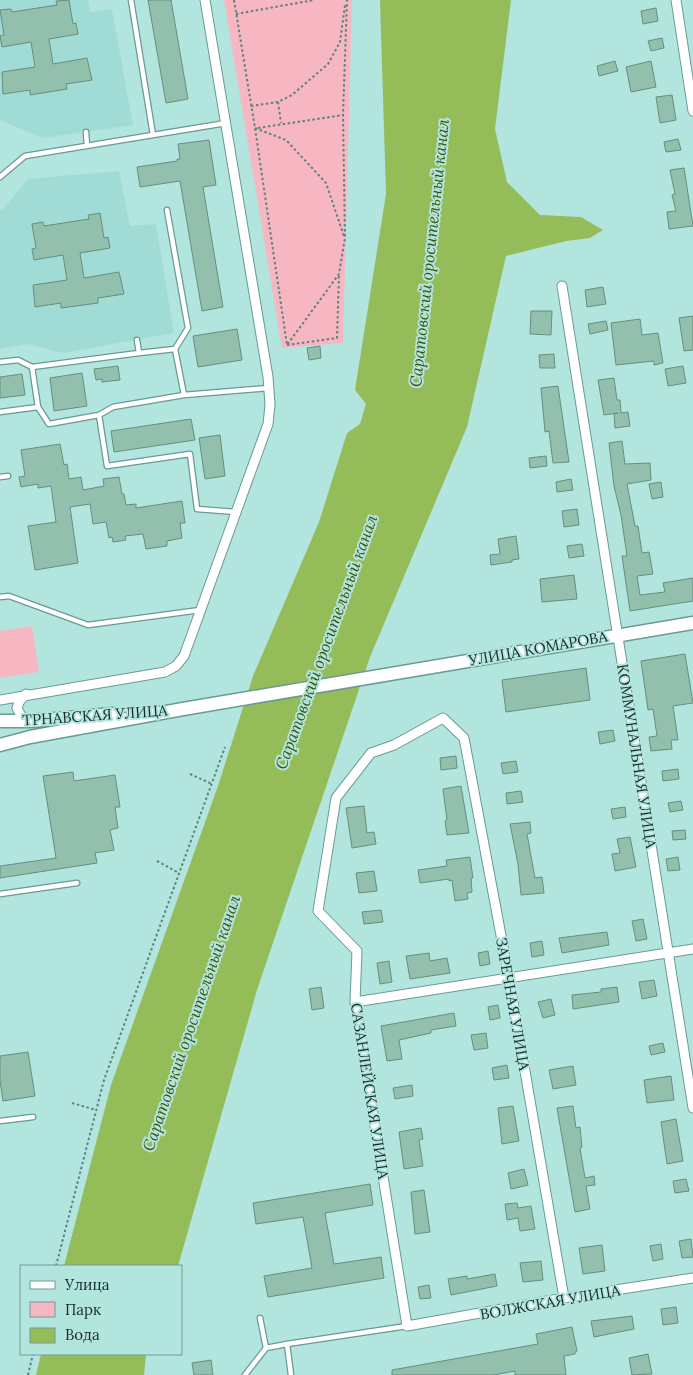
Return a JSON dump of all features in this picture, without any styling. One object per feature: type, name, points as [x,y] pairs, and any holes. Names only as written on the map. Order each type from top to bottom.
[{"type":"main road","name":"УЛИЦА КОМАРОВА","points":[[183,709],[693,623]]},
{"type":"main road","name":"ТРНАВСКАЯ УЛИЦА","points":[[0,721],[30,721],[183,709]]},
{"type":"main road","name":"ТРНАВСКАЯ УЛИЦА","points":[[0,745],[30,736],[183,709]]},
{"type":"street","points":[[0,700],[26,694],[165,672],[176,666],[184,656],[268,424],[269,388],[206,0]]},
{"type":"street","points":[[676,0],[693,111]]},
{"type":"street","name":"КОММУНАЛЬНАЯ УЛИЦА","points":[[562,286],[616,635],[693,1108]]},
{"type":"street","points":[[26,694],[19,702],[17,708],[21,716],[30,721]]},
{"type":"street","name":"ЗАРЕЧНАЯ УЛИЦА","points":[[443,718],[464,738],[509,978],[564,1298]]},
{"type":"street","name":"САЗАНЛЕЙСКАЯ УЛИЦА","points":[[407,1326],[356,1002],[357,951],[318,911],[336,798],[371,753],[394,745],[443,718]]},
{"type":"street","points":[[356,1002],[693,949]]},
{"type":"street","name":"ВОЛЖСКАЯ УЛИЦА","points":[[407,1326],[564,1298],[693,1278]]},
{"type":"lane","points":[[131,0],[153,135]]},
{"type":"lane","points":[[0,177],[25,156],[226,122]]},
{"type":"lane","points":[[86,132],[88,146]]},
{"type":"lane","points":[[167,210],[188,328],[175,349],[184,395]]},
{"type":"lane","points":[[137,340],[139,353]]},
{"type":"lane","points":[[0,362],[18,360],[32,367],[175,349]]},
{"type":"lane","points":[[32,367],[38,407],[49,424],[99,415],[113,407],[184,395],[269,388]]},
{"type":"lane","points":[[0,412],[38,407]]},
{"type":"lane","points":[[99,415],[107,466],[190,454],[197,509],[236,512]]},
{"type":"lane","points":[[0,477],[8,476]]},
{"type":"lane","points":[[0,597],[9,596],[88,625],[201,610]]},
{"type":"lane","points":[[0,894],[78,883]]},
{"type":"lane","points":[[0,1121],[33,1117]]},
{"type":"lane","points":[[260,1318],[266,1348]]},
{"type":"lane","points":[[245,1375],[266,1348],[407,1326]]},
{"type":"lane","points":[[287,1344],[291,1375]]},
{"type":"path","points":[[234,0],[287,345]]},
{"type":"path","points":[[236,14],[314,0]]},
{"type":"path","points":[[250,106],[278,102],[292,95],[328,64],[340,42],[346,0]]},
{"type":"path","points":[[287,345],[337,338],[339,274],[345,238],[343,115],[346,0]]},
{"type":"path","points":[[278,102],[281,124]]},
{"type":"path","points":[[255,128],[343,115]]},
{"type":"path","points":[[255,128],[286,140],[326,183],[345,238]]},
{"type":"path","points":[[287,345],[339,274]]},
{"type":"path","points":[[56,1265],[104,1080],[225,746]]},
{"type":"path","points":[[190,774],[212,784]]},
{"type":"path","points":[[158,861],[179,873]]},
{"type":"path","points":[[72,1103],[96,1110]]},
{"type":"path","points":[[28,1375],[33,1355]]},
{"type":"shaded area","points":[[0,0],[88,0],[90,12],[112,9],[133,125],[42,138],[0,120]]},
{"type":"shaded area","points":[[119,171],[130,226],[156,224],[174,333],[63,353],[27,344],[0,349],[0,209],[3,209],[28,179]]},
{"type":"green space","points":[[224,0],[352,0],[343,343],[282,348]]},
{"type":"green space","points":[[32,626],[39,672],[0,678],[0,631]]},
{"type":"water","name":"Саратовский оросительный канал","points":[[380,0],[511,0],[495,129],[507,182],[540,215],[581,217],[603,230],[590,238],[566,241],[506,256],[467,427],[370,657],[257,990],[178,1265],[64,1265],[111,1085],[218,786],[253,676],[319,522],[347,433],[360,424],[366,404],[355,390],[386,194]]},
{"type":"water","points":[[41,1355],[146,1355],[144,1375],[36,1375]]},
{"type":"building","points":[[69,0],[73,24],[76,23],[78,34],[49,39],[53,64],[87,58],[92,80],[66,84],[67,89],[30,95],[30,90],[3,94],[2,72],[35,67],[31,42],[2,47],[0,36],[4,35],[0,10],[11,9],[12,12],[57,5],[56,1]]},
{"type":"building","points":[[148,0],[171,0],[188,99],[166,103]]},
{"type":"building","points":[[656,8],[658,21],[643,24],[641,11]]},
{"type":"building","points":[[662,38],[664,48],[651,51],[648,41]]},
{"type":"building","points":[[615,61],[618,71],[599,76],[597,66]]},
{"type":"building","points":[[651,61],[656,87],[631,92],[626,67]]},
{"type":"building","points":[[672,95],[676,120],[660,123],[656,97]]},
{"type":"building","points":[[678,139],[681,150],[666,152],[664,142]]},
{"type":"building","points":[[209,140],[216,185],[203,187],[223,307],[202,311],[180,181],[140,187],[137,167],[177,161],[177,159],[180,159],[178,144]]},
{"type":"building","points":[[684,168],[693,226],[669,229],[667,212],[676,211],[672,195],[675,194],[670,170]]},
{"type":"building","points":[[100,213],[104,238],[108,237],[110,248],[80,253],[84,278],[119,272],[124,294],[98,298],[98,303],[61,308],[61,303],[35,307],[33,285],[67,280],[63,255],[34,260],[32,249],[36,248],[32,224],[43,222],[44,226],[89,219],[88,215]]},
{"type":"building","points":[[603,287],[606,304],[587,307],[585,290]]},
{"type":"building","points":[[531,311],[552,311],[551,335],[530,334]]},
{"type":"building","points":[[693,316],[693,350],[684,351],[679,318]]},
{"type":"building","points":[[640,319],[642,335],[658,333],[663,363],[654,365],[654,361],[616,365],[611,323]]},
{"type":"building","points":[[606,321],[608,330],[590,334],[588,324]]},
{"type":"building","points":[[237,329],[242,360],[198,367],[193,336]]},
{"type":"building","points":[[320,346],[321,358],[309,360],[307,348]]},
{"type":"building","points":[[554,354],[555,368],[540,368],[539,355]]},
{"type":"building","points":[[118,366],[120,380],[102,382],[102,379],[96,380],[94,369]]},
{"type":"building","points":[[683,366],[686,383],[668,386],[665,369]]},
{"type":"building","points":[[82,373],[87,406],[54,411],[50,378]]},
{"type":"building","points":[[22,374],[25,395],[0,398],[0,377]]},
{"type":"building","points":[[614,378],[617,400],[620,400],[621,413],[628,412],[630,426],[615,428],[614,414],[618,413],[604,415],[598,380]]},
{"type":"building","points":[[558,386],[569,462],[553,463],[549,431],[545,432],[541,388]]},
{"type":"building","points":[[191,419],[195,440],[114,452],[111,431]]},
{"type":"building","points":[[220,435],[225,476],[205,479],[199,438]]},
{"type":"building","points":[[622,441],[625,464],[650,463],[651,480],[627,484],[635,526],[638,526],[642,553],[649,552],[653,574],[637,576],[640,595],[665,592],[663,583],[693,578],[693,601],[630,611],[622,556],[627,556],[621,515],[614,486],[609,443]]},
{"type":"building","points":[[60,444],[64,465],[67,464],[69,479],[81,477],[83,490],[104,486],[103,479],[119,477],[126,505],[136,504],[136,508],[182,501],[185,523],[180,523],[182,538],[167,541],[167,546],[146,549],[143,534],[125,536],[126,540],[113,542],[112,537],[109,538],[106,522],[93,524],[90,504],[70,507],[78,563],[35,570],[28,526],[56,522],[51,486],[38,488],[38,484],[21,487],[19,477],[25,476],[21,450]]},
{"type":"building","points":[[546,456],[547,466],[530,468],[529,458]]},
{"type":"building","points":[[571,479],[573,490],[557,492],[556,482]]},
{"type":"building","points":[[661,482],[663,497],[652,499],[649,484]]},
{"type":"building","points":[[577,509],[579,525],[564,527],[562,511]]},
{"type":"building","points":[[516,536],[519,559],[491,565],[490,555],[500,554],[498,539]]},
{"type":"building","points":[[582,544],[584,556],[569,558],[567,546]]},
{"type":"building","points":[[574,575],[577,599],[542,602],[540,579]]},
{"type":"building","points":[[685,654],[693,703],[673,706],[678,740],[671,740],[672,749],[651,751],[649,737],[657,736],[653,709],[648,710],[641,661]]},
{"type":"building","points":[[586,668],[590,700],[506,712],[502,680]]},
{"type":"building","points":[[613,730],[615,741],[600,744],[598,732]]},
{"type":"building","points":[[456,756],[457,768],[441,770],[440,758]]},
{"type":"building","points":[[516,761],[518,772],[503,774],[501,763]]},
{"type":"building","points":[[678,769],[679,779],[663,781],[662,771]]},
{"type":"building","points":[[73,772],[74,781],[115,775],[120,807],[115,807],[118,828],[110,830],[114,850],[95,853],[97,863],[0,878],[0,866],[56,858],[43,776]]},
{"type":"building","points":[[461,786],[469,833],[447,835],[443,789]]},
{"type":"building","points":[[521,791],[523,802],[507,804],[506,793]]},
{"type":"building","points":[[681,801],[683,810],[670,812],[668,803]]},
{"type":"building","points":[[364,806],[367,833],[374,832],[376,844],[352,848],[346,808]]},
{"type":"building","points":[[625,807],[626,817],[613,819],[611,809]]},
{"type":"building","points":[[530,822],[531,833],[527,834],[535,878],[542,877],[544,893],[521,895],[518,864],[510,824]]},
{"type":"building","points":[[685,830],[686,839],[673,840],[672,831]]},
{"type":"building","points":[[630,837],[636,867],[615,871],[612,854],[620,853],[617,839]]},
{"type":"building","points":[[470,857],[473,878],[471,878],[472,892],[467,893],[468,899],[455,901],[452,880],[449,881],[449,879],[420,883],[418,870],[447,866],[446,860]]},
{"type":"building","points":[[678,857],[680,870],[668,871],[666,859]]},
{"type":"building","points":[[374,871],[377,891],[359,893],[356,873]]},
{"type":"building","points":[[381,910],[383,922],[364,924],[362,912]]},
{"type":"building","points":[[643,919],[647,939],[636,941],[632,921]]},
{"type":"building","points":[[607,932],[609,945],[562,953],[559,938]]},
{"type":"building","points":[[542,941],[544,955],[532,957],[530,943]]},
{"type":"building","points":[[488,951],[490,964],[480,966],[478,953]]},
{"type":"building","points":[[429,953],[430,961],[447,958],[450,973],[410,979],[406,956]]},
{"type":"building","points":[[389,961],[392,982],[380,984],[377,963]]},
{"type":"building","points":[[654,980],[657,996],[642,999],[639,982]]},
{"type":"building","points":[[321,987],[324,1008],[312,1010],[309,989]]},
{"type":"building","points":[[617,987],[619,1002],[573,1009],[572,995],[601,992],[601,989]]},
{"type":"building","points":[[551,999],[555,1015],[543,1018],[538,1002]]},
{"type":"building","points":[[498,1005],[500,1018],[490,1020],[488,1007]]},
{"type":"building","points":[[454,1013],[456,1026],[431,1030],[431,1033],[399,1040],[402,1059],[387,1061],[381,1026]]},
{"type":"building","points":[[486,1033],[488,1048],[474,1050],[471,1035]]},
{"type":"building","points":[[663,1043],[665,1052],[651,1055],[649,1046]]},
{"type":"building","points":[[28,1052],[35,1096],[3,1101],[0,1081],[0,1056]]},
{"type":"building","points":[[507,1065],[509,1078],[494,1080],[492,1068]]},
{"type":"building","points":[[573,1066],[576,1085],[553,1089],[549,1070]]},
{"type":"building","points":[[671,1076],[674,1100],[647,1103],[644,1080]]},
{"type":"building","points":[[412,1085],[413,1096],[395,1099],[393,1088]]},
{"type":"building","points":[[513,1106],[519,1141],[502,1144],[498,1108]]},
{"type":"building","points":[[573,1106],[576,1128],[580,1127],[582,1147],[580,1148],[585,1178],[594,1176],[595,1185],[586,1186],[590,1209],[575,1212],[557,1108]]},
{"type":"building","points":[[676,1119],[683,1161],[667,1164],[661,1122]]},
{"type":"building","points":[[421,1128],[423,1139],[419,1140],[423,1166],[404,1169],[399,1132]]},
{"type":"building","points":[[524,1169],[528,1185],[511,1189],[508,1173]]},
{"type":"building","points":[[686,1179],[689,1191],[675,1193],[673,1181]]},
{"type":"building","points":[[370,1184],[373,1205],[325,1213],[334,1264],[381,1257],[384,1278],[268,1297],[264,1276],[312,1268],[303,1217],[256,1224],[253,1203]]},
{"type":"building","points":[[424,1190],[430,1232],[415,1234],[411,1192]]},
{"type":"building","points":[[517,1203],[518,1208],[531,1206],[535,1229],[520,1231],[518,1218],[507,1220],[505,1204]]},
{"type":"building","points":[[691,1239],[693,1257],[682,1258],[679,1241]]},
{"type":"building","points":[[661,1244],[663,1259],[653,1261],[650,1246]]},
{"type":"building","points":[[602,1245],[605,1271],[583,1274],[579,1248]]},
{"type":"building","points":[[541,1261],[543,1280],[523,1282],[520,1263]]},
{"type":"building","points":[[495,1274],[497,1286],[451,1295],[448,1279],[467,1276],[467,1279]]},
{"type":"building","points":[[429,1285],[431,1298],[420,1299],[418,1287]]},
{"type":"building","points":[[676,1307],[678,1323],[663,1325],[661,1309]]},
{"type":"building","points":[[632,1316],[634,1329],[594,1337],[591,1321]]},
{"type":"building","points":[[572,1327],[577,1351],[575,1354],[564,1356],[566,1375],[515,1375],[515,1371],[494,1375],[392,1375],[392,1370],[538,1344],[536,1334]]},
{"type":"building","points":[[648,1354],[652,1374],[632,1375],[629,1358]]},
{"type":"building","points":[[211,1360],[213,1375],[194,1375],[192,1363]]}]
